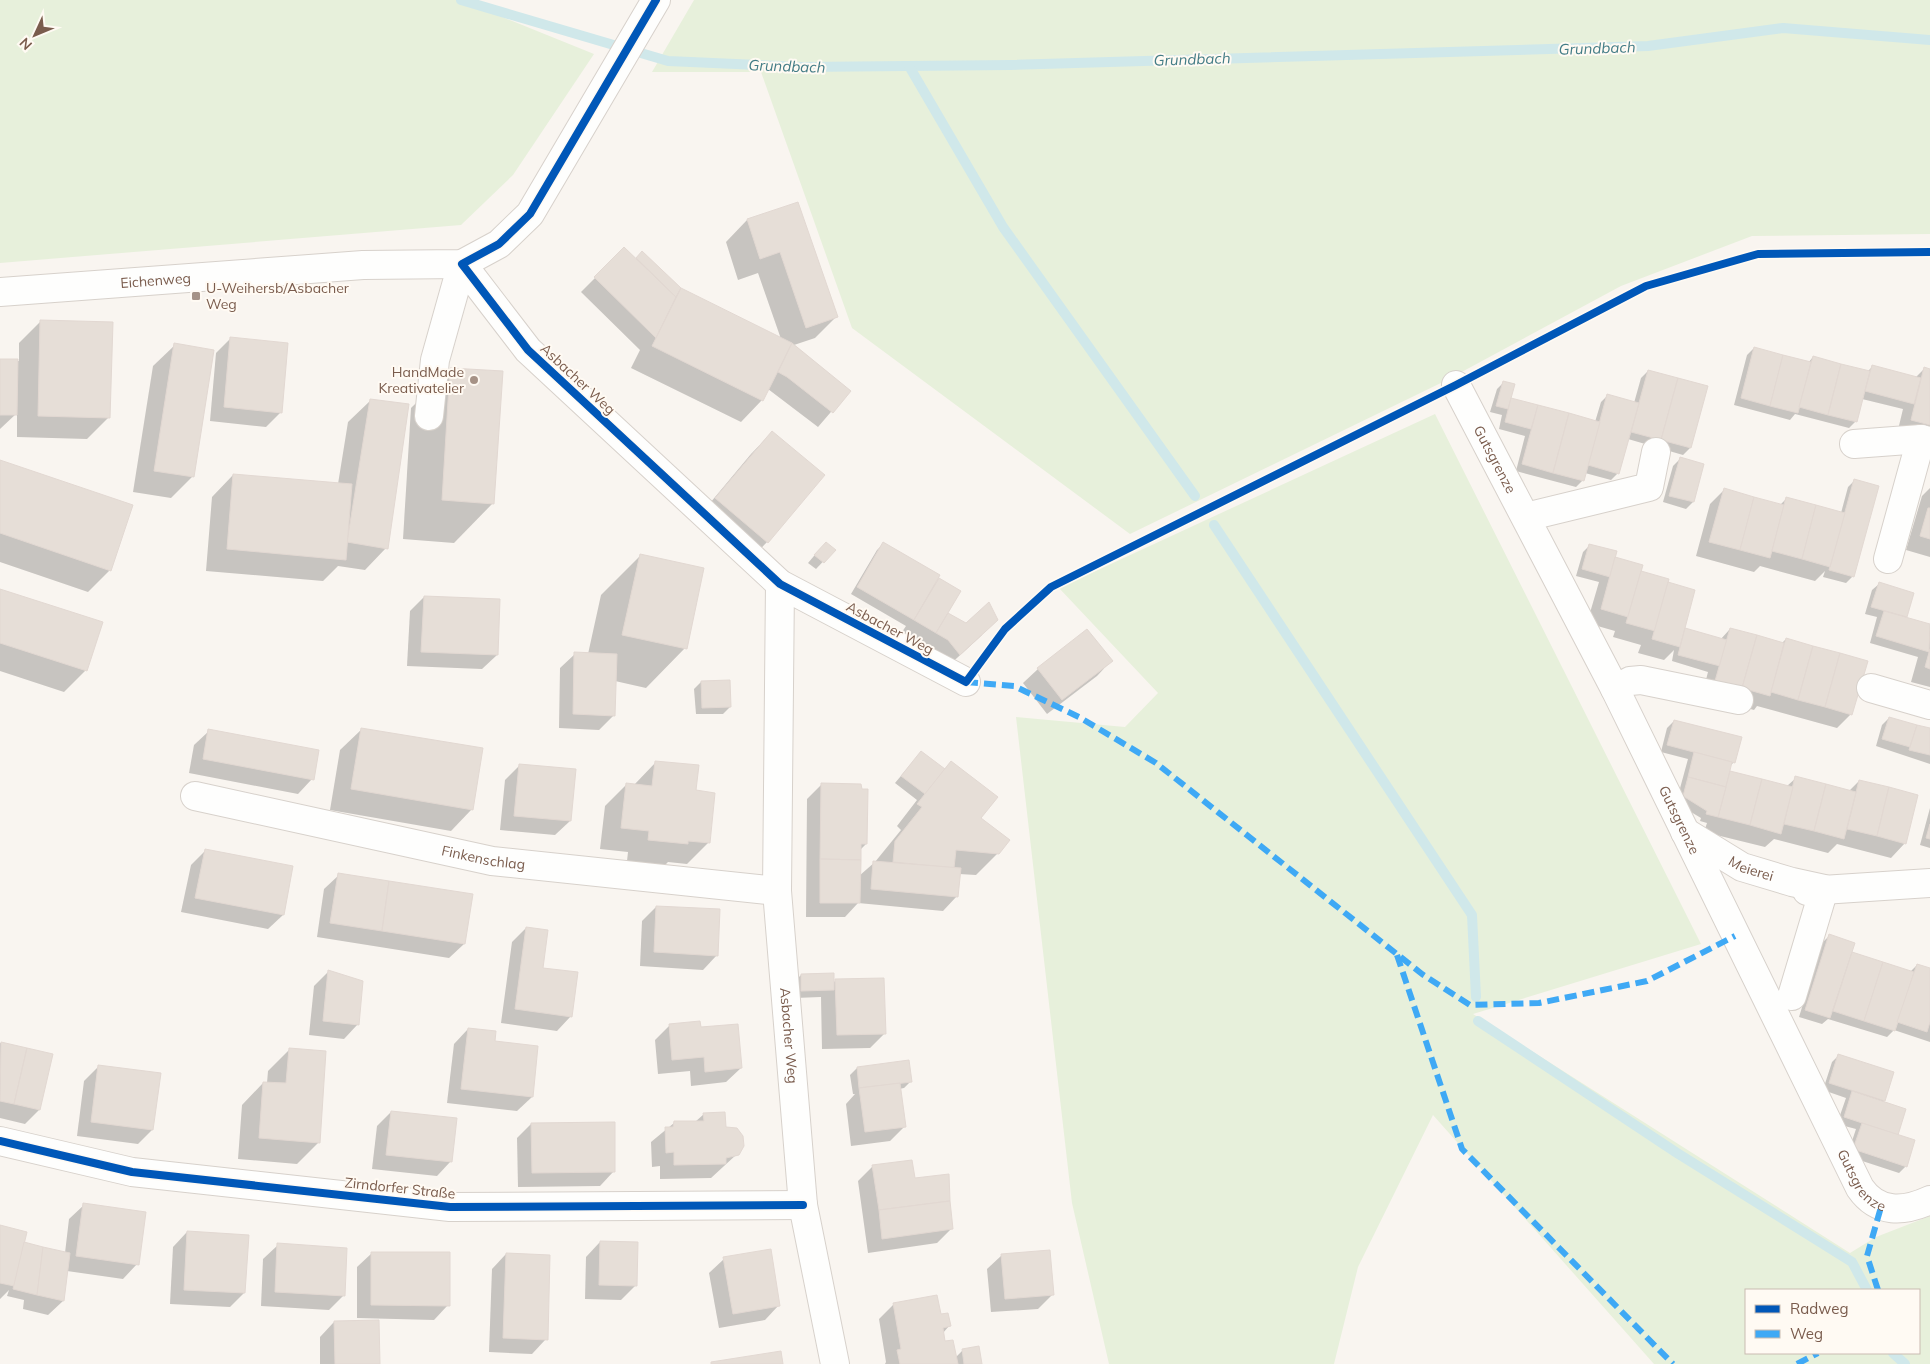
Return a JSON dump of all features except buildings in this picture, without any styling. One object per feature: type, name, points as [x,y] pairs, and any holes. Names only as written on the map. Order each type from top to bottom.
[{"type":"street","points":[[429,416],[435,360],[462,264],[499,244],[530,214],[656,0]]},
{"type":"street","name":"Eichenweg","points":[[0,292],[362,265],[462,264]]},
{"type":"street","name":"Asbacher Weg","points":[[462,264],[528,350],[780,584],[966,682]]},
{"type":"street","name":"Gutsgrenze","points":[[1456,384],[1616,689],[1860,1188],[1868,1199],[1881,1207],[1892,1209],[1919,1205],[1930,1200]]},
{"type":"street","points":[[1854,444],[1926,440],[1888,559]]},
{"type":"street","points":[[1526,517],[1649,487],[1656,452]]},
{"type":"street","name":"Asbacher Weg","points":[[780,584],[777,891],[803,1205],[834,1364]]},
{"type":"street","points":[[1616,689],[1630,681],[1642,680],[1739,700]]},
{"type":"street","points":[[1870,688],[1930,705]]},
{"type":"street","name":"Finkenschlag","points":[[195,796],[492,861],[777,891]]},
{"type":"street","name":"Meierei","points":[[1685,832],[1742,866],[1792,882],[1824,889]]},
{"type":"street","name":"Meierei","points":[[1776,895],[1824,889],[1930,883]]},
{"type":"street","points":[[1792,996],[1824,889]]},
{"type":"street","name":"Zirndorfer Straße","points":[[0,1141],[132,1172],[450,1206],[803,1205]]},
{"type":"green space","points":[[0,0],[460,0],[594,54],[513,175],[461,225],[0,263]]},
{"type":"green space","points":[[694,0],[1930,0],[1930,234],[1752,236],[1621,286],[1445,381],[1130,534],[852,328],[761,72],[652,72]]},
{"type":"green space","points":[[1435,414],[1701,944],[1473,1014],[1850,1253],[1876,1237],[1930,1216],[1930,1364],[1654,1364],[1433,1115],[1358,1267],[1334,1364],[1109,1364],[1072,1203],[1016,717],[1125,727],[1158,693],[1059,588]]},
{"type":"waterway","name":"Grundbach","points":[[461,0],[668,61],[802,67],[1010,65],[1648,46],[1783,28],[1930,40]]},
{"type":"waterway","points":[[909,66],[1003,227],[1195,496]]},
{"type":"waterway","points":[[1214,525],[1472,915],[1476,997]]},
{"type":"waterway","points":[[1478,1021],[1677,1153],[1852,1262],[1866,1289]]},
{"type":"waterway","points":[[1894,1354],[1905,1364]]},
{"type":"marked path","points":[[966,682],[1014,686],[1079,717],[1156,763],[1422,974],[1470,1005],[1539,1003],[1647,981],[1735,936]]},
{"type":"marked path","points":[[1397,955],[1462,1149],[1673,1364]]},
{"type":"marked path","points":[[1878,1289],[1867,1256],[1881,1207]]},
{"type":"marked path","points":[[1797,1364],[1816,1354]]},
{"type":"cycle path","points":[[656,0],[530,214],[499,244],[462,264],[528,350],[780,584],[966,682],[1005,629],[1051,587],[1456,385],[1646,286],[1758,254],[1930,252]]},
{"type":"cycle path","points":[[0,1141],[132,1172],[450,1207],[803,1205]]},
{"type":"place","name":"U-Weihersb/Asbacher Weg","points":[[196,296]]},
{"type":"place","name":"HandMade Kreativatelier","points":[[474,380]]}]
